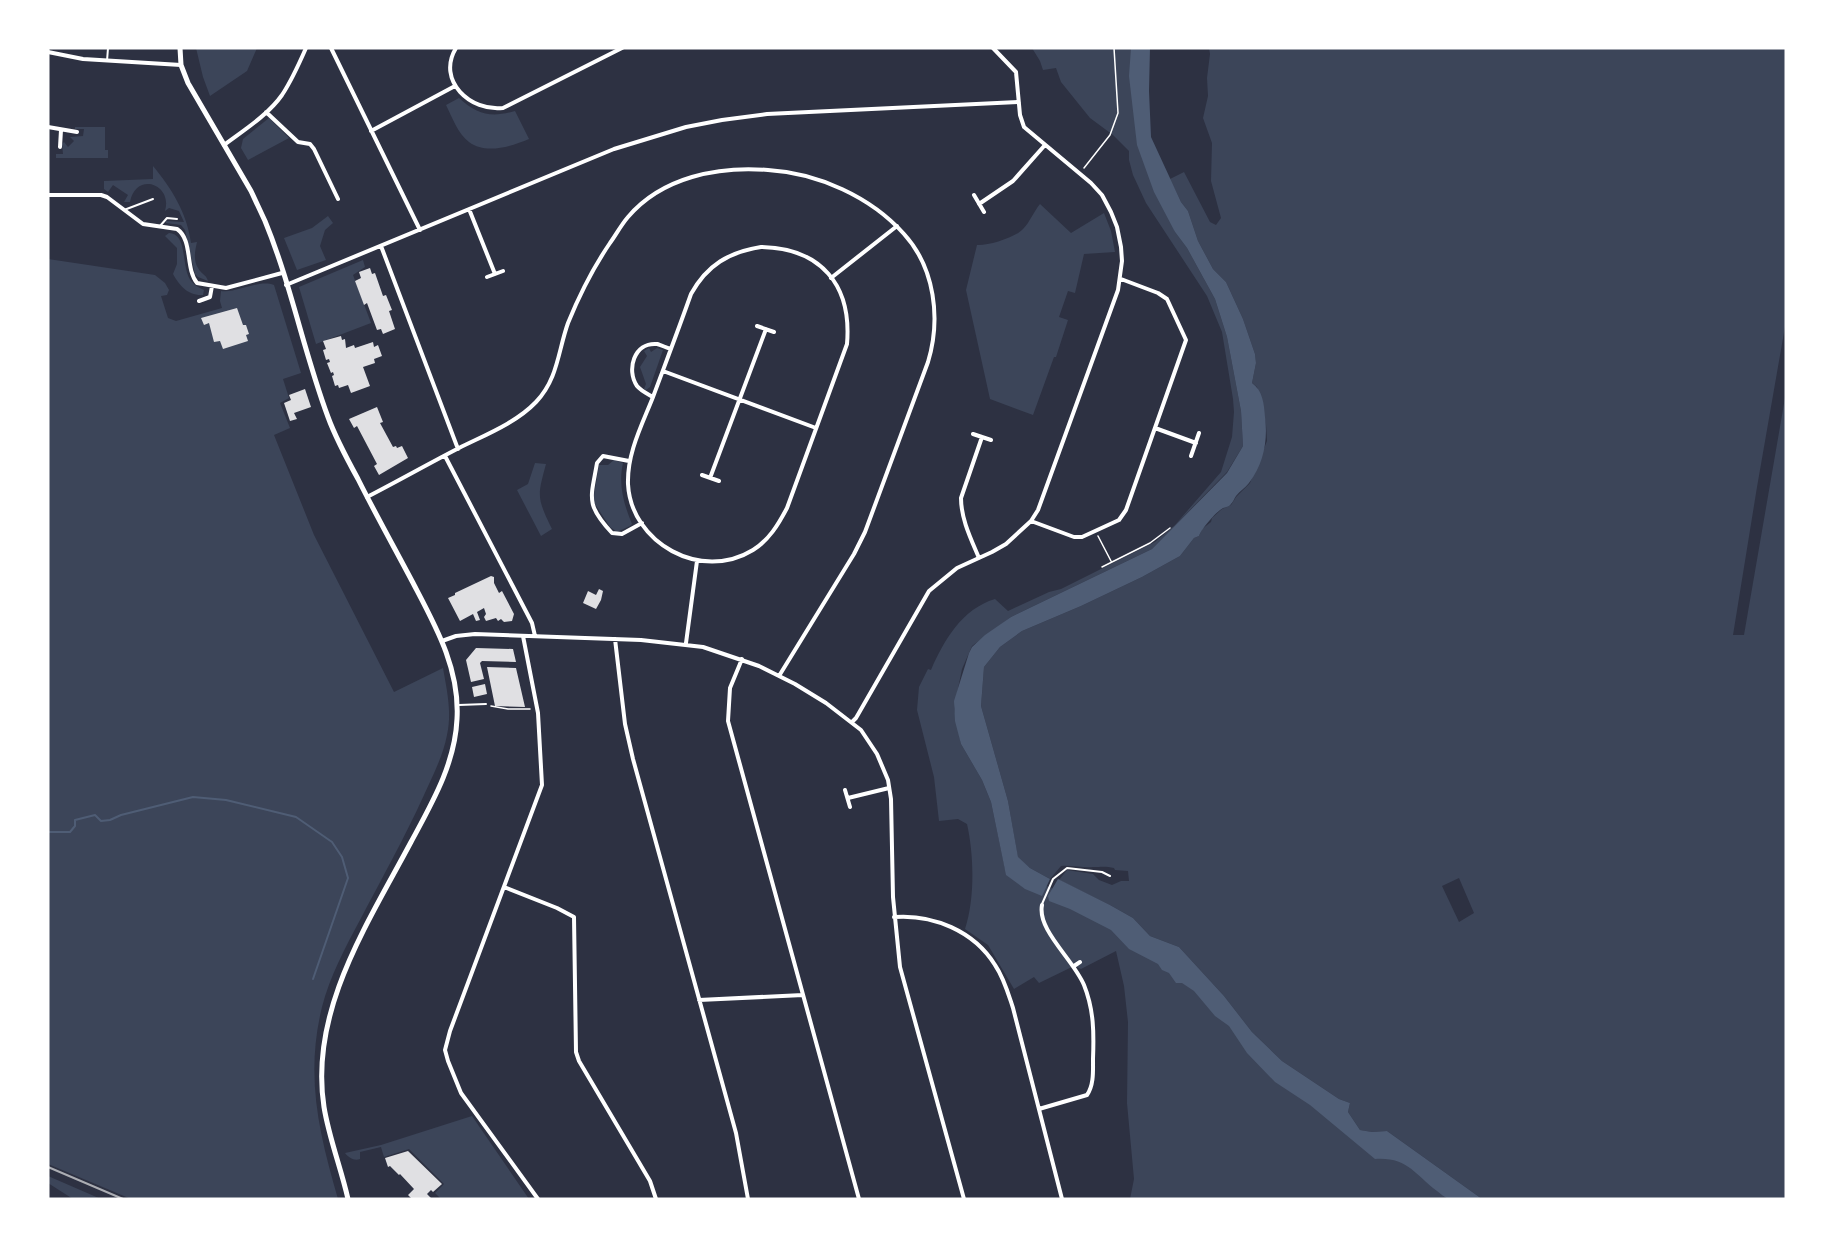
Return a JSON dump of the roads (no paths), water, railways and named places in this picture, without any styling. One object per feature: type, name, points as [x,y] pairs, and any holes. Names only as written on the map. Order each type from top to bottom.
[{"type":"main road","points":[[180,48],[181,65],[194,94],[260,209],[328,417],[442,641],[454,677],[457,723],[452,754],[444,776],[356,946],[332,1008],[323,1061],[322,1091],[324,1108],[348,1199]]},
{"type":"street","points":[[224,145],[266,112],[281,96],[294,76],[306,48]]},
{"type":"street","points":[[331,48],[420,230]]},
{"type":"street","points":[[456,48],[450,68],[456,86],[463,96],[486,109],[504,108],[622,48]]},
{"type":"street","points":[[852,722],[929,591],[957,568],[1006,544],[1031,520],[1042,500],[1121,279],[1122,261],[1117,227],[1102,195],[1024,127],[1018,102],[1016,72],[993,48]]},
{"type":"street","points":[[48,52],[83,59],[181,65]]},
{"type":"street","points":[[371,131],[456,86]]},
{"type":"street","points":[[286,285],[654,135],[722,120],[767,114],[1018,102]]},
{"type":"street","points":[[266,112],[298,142],[310,144],[338,199]]},
{"type":"street","points":[[48,127],[77,132]]},
{"type":"street","points":[[60,147],[61,130]]},
{"type":"street","points":[[979,204],[1013,181],[1045,145]]},
{"type":"street","points":[[367,497],[515,418],[537,401],[552,379],[569,321],[601,257],[629,216],[646,200],[669,186],[698,175],[731,169],[784,171],[811,177],[839,188],[875,208],[897,226],[918,252],[930,286],[935,317],[931,351],[858,548],[779,676]]},
{"type":"street","points":[[48,195],[101,195],[143,224],[177,229],[181,232],[197,283],[226,288],[282,273]]},
{"type":"street","points":[[974,195],[984,212]]},
{"type":"street","points":[[469,209],[495,274]]},
{"type":"street","points":[[831,278],[897,226]]},
{"type":"street","points":[[381,246],[458,449]]},
{"type":"street","points":[[761,247],[789,249],[814,262],[831,278],[842,296],[847,312],[847,344],[787,508],[774,531],[760,545],[726,560],[697,561],[675,553],[656,541],[633,508],[629,494],[629,461],[696,284],[717,262],[738,251],[761,247]]},
{"type":"street","points":[[487,277],[503,272]]},
{"type":"street","points":[[1031,520],[1074,537],[1082,537],[1123,516],[1186,340],[1167,299],[1158,293],[1121,279]]},
{"type":"street","points":[[199,301],[210,297],[212,286]]},
{"type":"street","points":[[757,326],[774,332]]},
{"type":"street","points":[[710,478],[766,329]]},
{"type":"street","points":[[653,397],[641,390],[635,382],[631,369],[633,359],[642,348],[650,345],[657,344],[671,349]]},
{"type":"street","points":[[663,371],[816,428]]},
{"type":"street","points":[[1155,428],[1196,443]]},
{"type":"street","points":[[1191,456],[1199,433]]},
{"type":"street","points":[[973,434],[991,440]]},
{"type":"street","points":[[979,558],[965,522],[961,498],[982,437]]},
{"type":"street","points":[[445,456],[532,623],[536,636]]},
{"type":"street","points":[[629,461],[603,456],[599,459],[590,498],[604,523],[615,534],[622,534],[642,523]]},
{"type":"street","points":[[702,475],[719,481]]},
{"type":"street","points":[[686,643],[697,561]]},
{"type":"street","points":[[442,641],[464,634],[686,643],[742,659],[779,676],[826,703],[861,730],[877,754],[890,788],[894,916],[900,967],[964,1199]]},
{"type":"street","points":[[522,636],[537,708],[542,785],[450,1031],[445,1050],[461,1093],[538,1199]]},
{"type":"street","points":[[615,639],[625,724],[633,759],[736,1133],[748,1199]]},
{"type":"street","points":[[742,659],[730,687],[728,721],[859,1199]]},
{"type":"street","points":[[848,798],[890,788]]},
{"type":"street","points":[[845,790],[850,807]]},
{"type":"street","points":[[504,887],[570,913],[574,919],[576,1052],[579,1061],[650,1181],[656,1199]]},
{"type":"street","points":[[1039,1109],[1084,1097],[1090,1090],[1093,1056],[1093,1010],[1084,984],[1074,966],[1047,931],[1040,913],[1042,905]]},
{"type":"street","points":[[894,916],[926,918],[951,926],[981,948],[994,964],[1004,982],[1013,1008],[1062,1199]]},
{"type":"street","points":[[1074,966],[1080,962]]},
{"type":"street","points":[[699,1000],[803,995]]},
{"type":"lane","points":[[107,61],[108,48]]},
{"type":"lane","points":[[124,210],[153,199]]},
{"type":"lane","points":[[160,226],[167,218],[177,219]]},
{"type":"lane","points":[[457,705],[486,704]]},
{"type":"lane","points":[[1042,905],[1053,879],[1062,870],[1071,867],[1102,872],[1110,876]]},
{"type":"waterway","points":[[48,832],[70,832],[75,826],[75,820],[95,815],[101,821],[110,820],[121,815],[193,797],[226,800],[296,817],[332,842],[342,857],[348,878],[313,979]]},
{"type":"railway","points":[[48,1167],[123,1199]]}]
